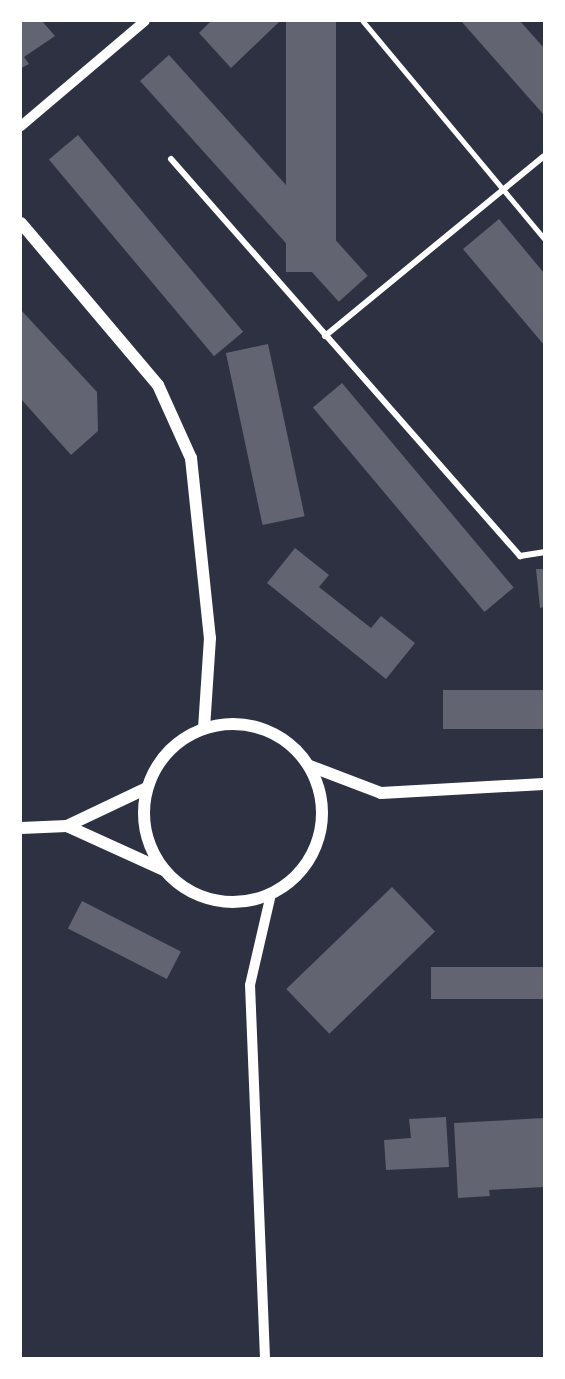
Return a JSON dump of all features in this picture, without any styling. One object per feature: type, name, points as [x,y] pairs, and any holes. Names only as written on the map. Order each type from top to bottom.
[{"type":"main road","points":[[21,223],[158,385],[191,458],[210,638],[204,728]]},
{"type":"main road","points":[[234,723],[264,728],[290,743],[310,766],[321,794],[322,824],[314,853],[296,877],[271,894],[243,902],[214,900],[186,890],[164,870],[149,845],[143,816],[147,788],[159,761],[179,741],[204,728],[234,723]]},
{"type":"main road","points":[[310,766],[381,793],[544,784]]},
{"type":"main road","points":[[21,828],[67,826],[147,788]]},
{"type":"main road","points":[[67,826],[164,870]]},
{"type":"street","points":[[21,126],[145,21]]},
{"type":"street","points":[[326,336],[544,156]]},
{"type":"street","points":[[171,159],[520,556],[544,552]]},
{"type":"street","points":[[265,1358],[250,985],[271,894]]},
{"type":"lane","points":[[363,21],[544,238]]},
{"type":"building","points":[[21,21],[42,21],[55,36],[24,57],[29,64],[21,68]]},
{"type":"building","points":[[211,21],[279,22],[231,68],[199,33]]},
{"type":"building","points":[[286,21],[336,21],[336,272],[286,272]]},
{"type":"building","points":[[461,21],[520,21],[544,48],[544,115]]},
{"type":"building","points":[[169,55],[368,276],[339,302],[140,81]]},
{"type":"building","points":[[78,135],[243,332],[214,356],[49,159]]},
{"type":"building","points":[[499,219],[544,273],[544,345],[463,249]]},
{"type":"building","points":[[21,310],[97,392],[98,431],[71,455],[21,399]]},
{"type":"building","points":[[268,344],[305,516],[263,525],[226,353]]},
{"type":"building","points":[[342,383],[514,588],[485,612],[313,407]]},
{"type":"building","points":[[295,548],[329,575],[319,587],[371,628],[381,616],[415,643],[386,679],[267,583]]},
{"type":"building","points":[[536,569],[544,569],[544,607],[540,608]]},
{"type":"building","points":[[443,690],[544,690],[544,729],[443,729]]},
{"type":"building","points":[[392,887],[435,932],[329,1034],[286,989]]},
{"type":"building","points":[[82,901],[181,951],[167,979],[68,929]]},
{"type":"building","points":[[431,967],[544,967],[544,999],[431,999]]},
{"type":"building","points":[[446,1117],[449,1167],[386,1170],[384,1140],[411,1138],[409,1119]]},
{"type":"building","points":[[544,1118],[544,1187],[489,1190],[490,1196],[458,1198],[454,1123]]}]
